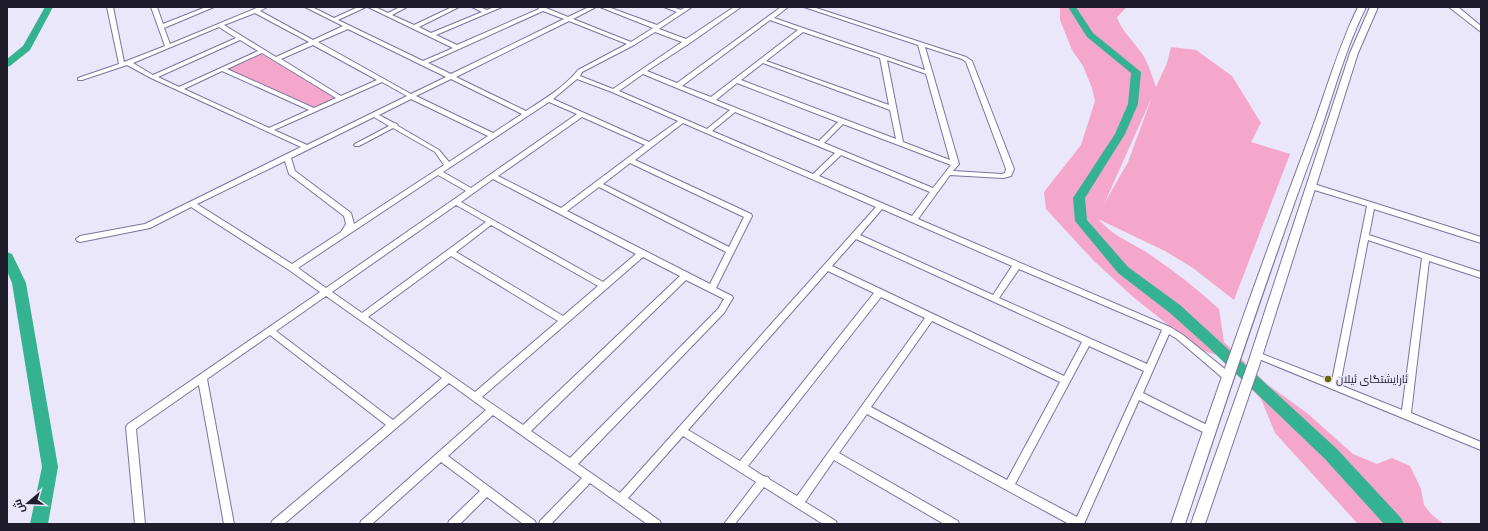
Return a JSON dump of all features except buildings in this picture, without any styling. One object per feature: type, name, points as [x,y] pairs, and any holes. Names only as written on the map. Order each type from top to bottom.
[{"type":"main road","points":[[1178,524],[1237,348],[1354,23],[1362,7]]},
{"type":"main road","points":[[1198,524],[1255,360],[1354,53],[1374,7]]},
{"type":"main road","points":[[1453,7],[1481,30]]},
{"type":"main road","points":[[1322,115],[1333,118]]},
{"type":"street","points":[[110,7],[125,64]]},
{"type":"street","points":[[154,7],[168,48]]},
{"type":"street","points":[[161,27],[203,8],[211,7]]},
{"type":"street","points":[[80,79],[168,48],[264,7]]},
{"type":"street","points":[[310,7],[347,27],[527,114]]},
{"type":"street","points":[[333,20],[363,7]]},
{"type":"street","points":[[371,7],[458,48]]},
{"type":"street","points":[[388,15],[404,7]]},
{"type":"street","points":[[415,27],[456,7]]},
{"type":"street","points":[[476,7],[487,12]]},
{"type":"street","points":[[432,35],[499,7]]},
{"type":"street","points":[[80,239],[147,226],[452,78],[593,7]]},
{"type":"street","points":[[603,7],[688,42]]},
{"type":"street","points":[[667,7],[682,12]]},
{"type":"street","points":[[292,268],[549,99],[576,77],[580,71],[632,44],[690,7]]},
{"type":"street","points":[[614,91],[738,7]]},
{"type":"street","points":[[677,86],[785,7]]},
{"type":"street","points":[[807,7],[969,60],[1010,169],[1008,174],[1003,176],[949,174]]},
{"type":"street","points":[[423,63],[541,8],[632,44]]},
{"type":"street","points":[[256,11],[412,97],[494,136]]},
{"type":"street","points":[[769,18],[929,73]]},
{"type":"street","points":[[221,26],[341,98]]},
{"type":"street","points":[[276,59],[347,27]]},
{"type":"street","points":[[712,100],[802,30]]},
{"type":"street","points":[[153,77],[240,38]]},
{"type":"street","points":[[913,220],[955,164],[921,45]]},
{"type":"street","points":[[179,89],[262,51]]},
{"type":"street","points":[[883,58],[900,143]]},
{"type":"street","points":[[762,61],[893,109]]},
{"type":"street","points":[[125,64],[308,148]]},
{"type":"street","points":[[222,69],[314,110]]},
{"type":"street","points":[[643,72],[934,191]]},
{"type":"street","points":[[576,77],[614,91],[1167,329],[1180,337],[1228,375]]},
{"type":"street","points":[[269,130],[382,80]]},
{"type":"street","points":[[737,81],[955,164]]},
{"type":"street","points":[[549,99],[650,145]]},
{"type":"street","points":[[707,132],[735,109]]},
{"type":"street","points":[[140,524],[131,427],[582,114]]},
{"type":"street","points":[[375,115],[395,125],[437,151],[448,165]]},
{"type":"street","points":[[561,212],[682,121]]},
{"type":"street","points":[[820,144],[842,121]]},
{"type":"street","points":[[357,145],[395,125]]},
{"type":"street","points":[[814,177],[840,152]]},
{"type":"street","points":[[288,158],[292,172],[348,214],[350,224],[343,235]]},
{"type":"street","points":[[629,160],[748,216],[712,288]]},
{"type":"street","points":[[438,172],[471,191]]},
{"type":"street","points":[[493,176],[641,254],[712,288],[729,298],[721,311],[571,464]]},
{"type":"street","points":[[598,184],[731,251]]},
{"type":"street","points":[[1311,186],[1481,240]]},
{"type":"street","points":[[456,202],[604,286]]},
{"type":"street","points":[[193,205],[292,268],[656,524]]},
{"type":"street","points":[[1335,387],[1371,205]]},
{"type":"street","points":[[621,499],[880,206]]},
{"type":"street","points":[[362,317],[491,222]]},
{"type":"street","points":[[855,236],[1149,369]]},
{"type":"street","points":[[1365,236],[1481,275]]},
{"type":"street","points":[[451,252],[564,321]]},
{"type":"street","points":[[476,397],[641,254]]},
{"type":"street","points":[[1406,416],[1426,256]]},
{"type":"street","points":[[994,299],[1017,264]]},
{"type":"street","points":[[826,267],[1066,381]]},
{"type":"street","points":[[524,431],[685,276]]},
{"type":"street","points":[[741,467],[879,293]]},
{"type":"street","points":[[798,503],[930,317]]},
{"type":"street","points":[[865,408],[1079,524],[1167,329]]},
{"type":"street","points":[[270,331],[393,425]]},
{"type":"street","points":[[1009,486],[1087,341]]},
{"type":"street","points":[[1255,360],[1335,387],[1481,446]]},
{"type":"street","points":[[202,378],[229,524]]},
{"type":"street","points":[[276,524],[449,378]]},
{"type":"street","points":[[1137,395],[1210,431]]},
{"type":"street","points":[[365,524],[493,409]]},
{"type":"street","points":[[681,430],[764,480],[832,524]]},
{"type":"street","points":[[833,455],[954,524]]},
{"type":"street","points":[[440,456],[530,524]]},
{"type":"street","points":[[544,524],[589,477]]},
{"type":"street","points":[[730,524],[764,480]]},
{"type":"street","points":[[453,524],[486,492]]},
{"type":"shaded area","points":[[1060,7],[1130,7],[1126,8],[1117,17],[1124,31],[1140,50],[1156,87],[1167,63],[1171,47],[1196,50],[1232,76],[1261,123],[1251,142],[1290,154],[1234,300],[1193,268],[1165,251],[1098,219],[1114,233],[1146,252],[1193,286],[1219,309],[1224,342],[1267,384],[1307,413],[1353,454],[1377,464],[1392,458],[1410,466],[1421,489],[1424,505],[1432,515],[1444,524],[1358,524],[1275,433],[1261,399],[1219,356],[1198,349],[1132,296],[1093,260],[1046,209],[1044,192],[1081,145],[1095,101],[1092,88],[1083,66],[1072,50],[1060,20]],"holes":[[[1152,97],[1128,162],[1104,204]]]},
{"type":"shaded area","points":[[260,53],[335,98],[314,107],[228,69]]},
{"type":"waterway","points":[[7,64],[27,48],[49,7]]},
{"type":"waterway","points":[[1072,7],[1090,35],[1136,72],[1133,104],[1120,134],[1079,198],[1081,221],[1123,270],[1175,309],[1213,343],[1331,454],[1395,524]]},
{"type":"waterway","points":[[7,257],[19,283],[50,467],[39,524]]},
{"type":"place","name":"ئارایشتگای ئیلان","points":[[1328,379]]}]
